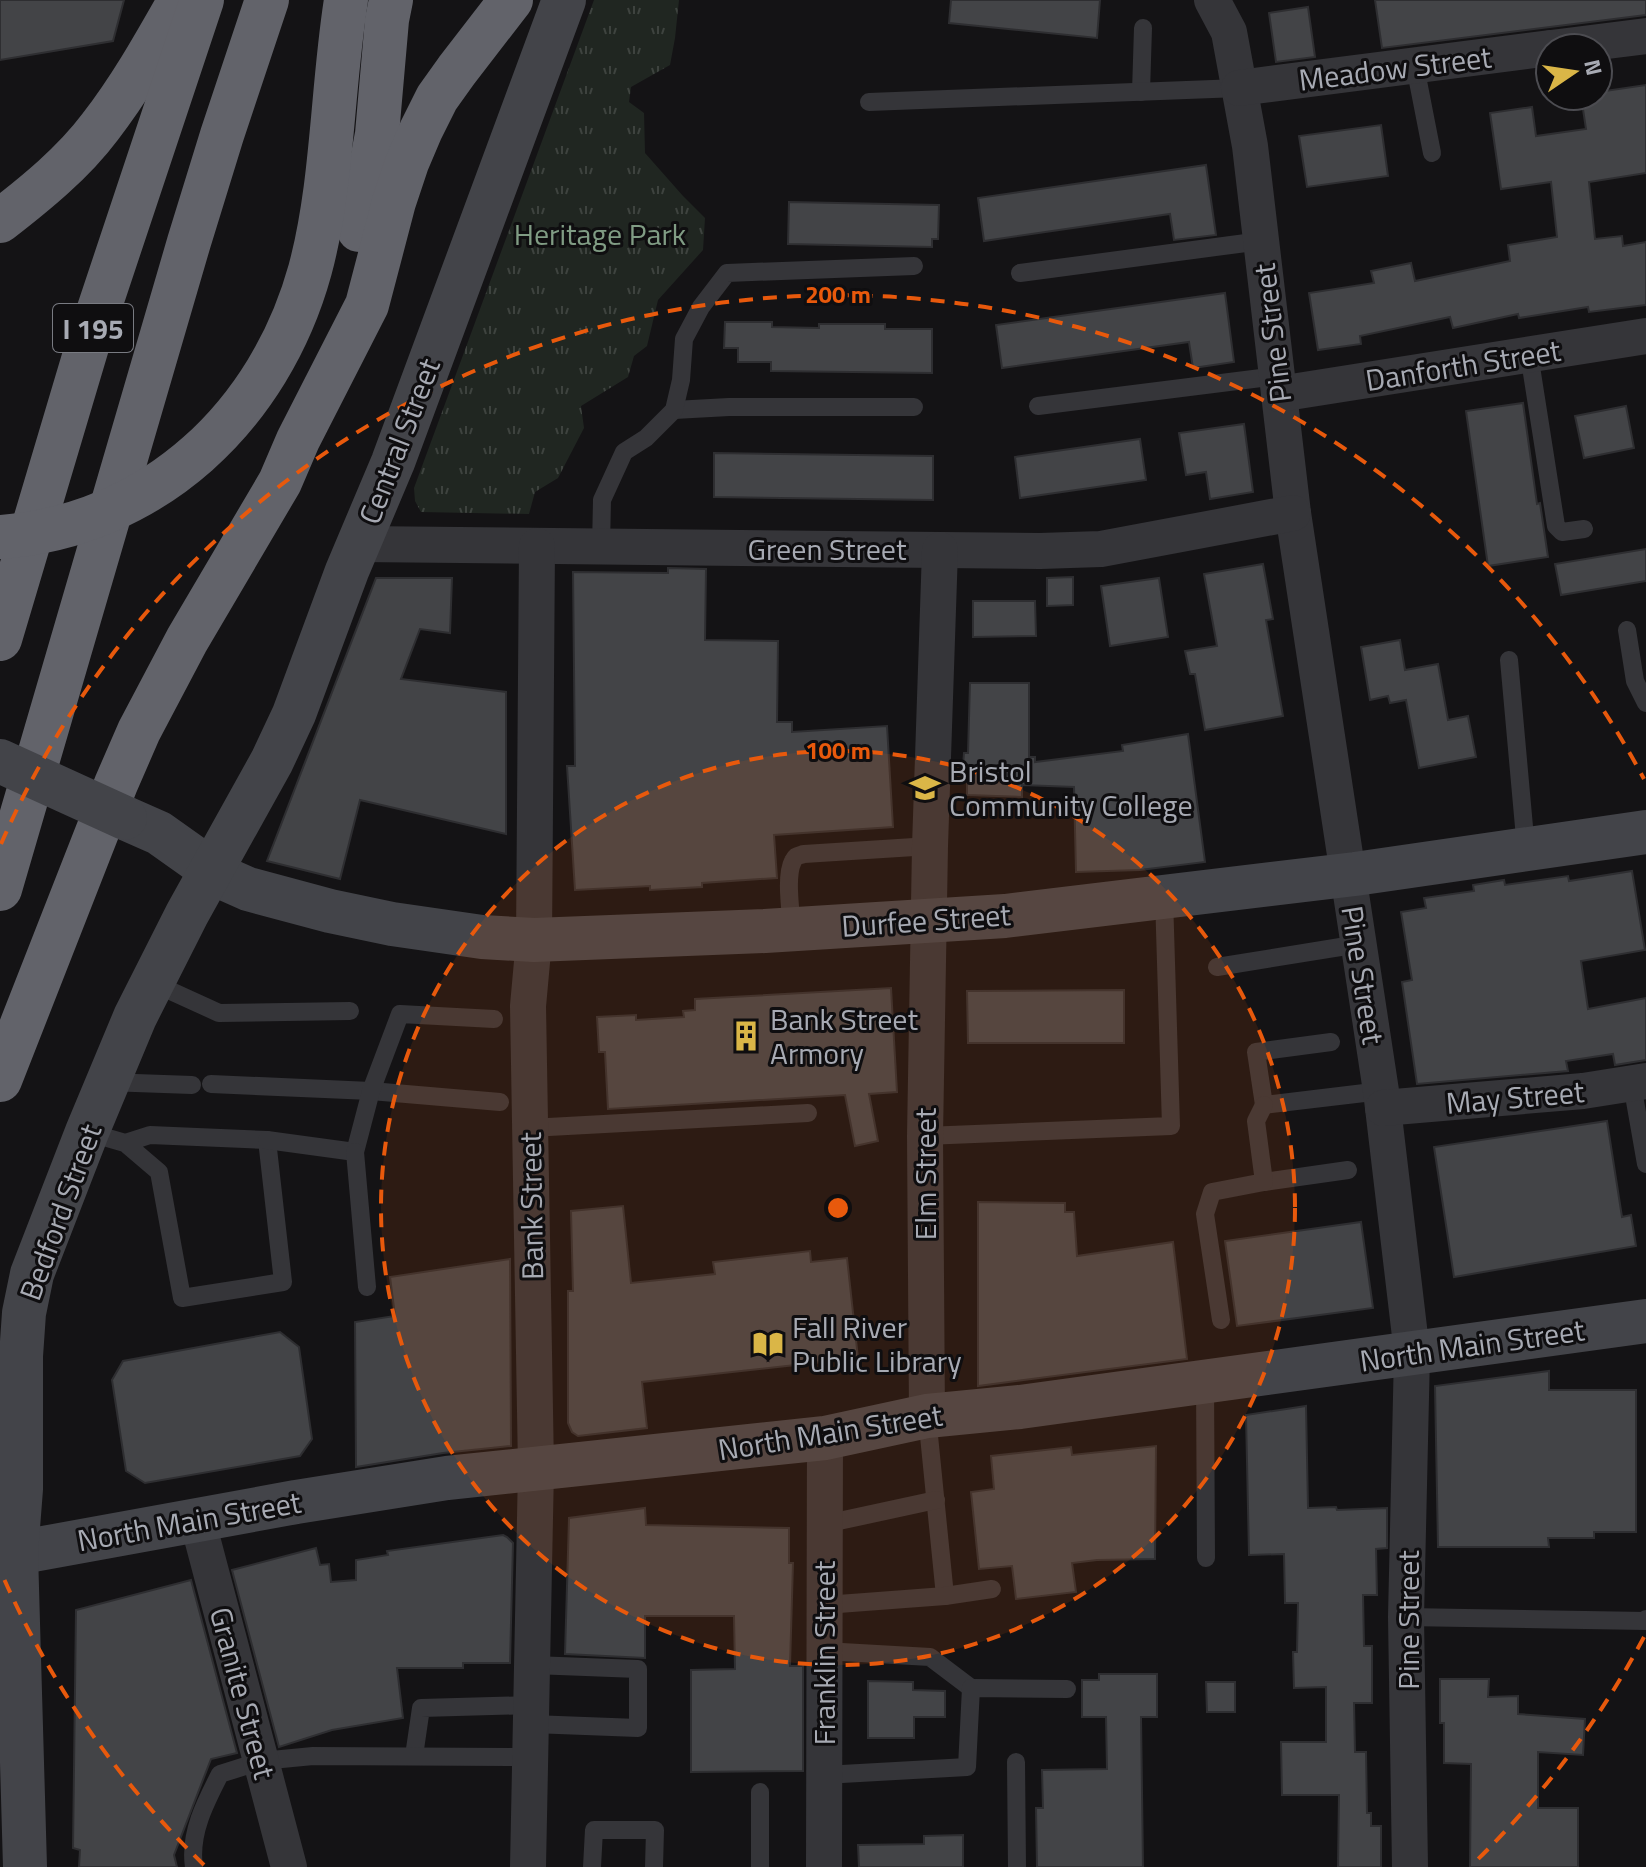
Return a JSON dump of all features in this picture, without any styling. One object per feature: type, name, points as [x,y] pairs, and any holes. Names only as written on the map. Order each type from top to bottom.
[{"type":"highway","points":[[0,221],[57,173],[98,130],[142,67],[180,0]]},
{"type":"highway","name":"I 195","points":[[0,639],[88,343],[202,0]]},
{"type":"highway","name":"I 195","points":[[0,889],[158,348],[222,135],[267,0]]},
{"type":"highway","points":[[0,537],[74,523],[128,502],[151,489],[176,473],[223,430],[263,379],[292,323],[310,269],[325,181],[346,0]]},
{"type":"highway","points":[[298,440],[343,296],[365,205],[377,134],[391,0]]},
{"type":"highway","points":[[0,1080],[139,731],[280,482],[367,305],[398,189],[421,130],[437,98],[511,0]]},
{"type":"main road","name":"Central Street","points":[[211,871],[272,761],[294,714],[393,462],[564,0]]},
{"type":"main road","name":"Durfee Street","points":[[0,761],[170,840],[211,871],[248,889],[361,918],[468,935],[534,940],[792,930],[1005,916],[1348,875],[1646,832]]},
{"type":"main road","name":"Bedford Street","points":[[25,1867],[5,1557],[21,1489],[21,1356],[27,1293],[44,1240],[106,1137],[107,1082],[151,982],[211,871]]},
{"type":"main road","name":"North Main Street","points":[[5,1557],[197,1519],[432,1481],[825,1438],[927,1416],[1020,1407],[1646,1321]]},
{"type":"street","name":"Pine Street","points":[[1212,0],[1229,32],[1250,146],[1293,513],[1382,1100],[1412,1353],[1406,1617],[1410,1867]]},
{"type":"street","name":"Meadow Street","points":[[1614,40],[1646,36]]},
{"type":"street","name":"Meadow Street","points":[[1239,88],[1534,50]]},
{"type":"street","name":"Danforth Street","points":[[1278,385],[1529,354],[1646,336]]},
{"type":"street","name":"Green Street","points":[[359,544],[1040,551],[1101,549],[1293,513]]},
{"type":"street","name":"Bank Street","points":[[528,1867],[536,1468],[528,1006],[534,940],[537,546]]},
{"type":"street","name":"Elm Street","points":[[927,1416],[925,1136],[928,921],[940,550]]},
{"type":"street","name":"May Street","points":[[1382,1100],[1583,1091],[1639,1083]]},
{"type":"street","name":"Franklin Street","points":[[824,1867],[825,1438]]},
{"type":"street","name":"Granite Street","points":[[197,1519],[289,1867]]},
{"type":"lane","points":[[1141,92],[1143,28]]},
{"type":"lane","points":[[1415,66],[1432,153]]},
{"type":"lane","points":[[869,102],[1239,88]]},
{"type":"lane","points":[[1020,273],[1261,241]]},
{"type":"lane","points":[[601,547],[602,500],[624,452],[646,438],[674,410],[681,380],[684,339],[701,307],[727,273],[914,266]]},
{"type":"lane","points":[[1529,354],[1556,526],[1562,532],[1584,529]]},
{"type":"lane","points":[[1038,406],[1278,385]]},
{"type":"lane","points":[[674,410],[914,407]]},
{"type":"lane","points":[[1627,630],[1635,681],[1646,703]]},
{"type":"lane","points":[[1509,660],[1526,849]]},
{"type":"lane","points":[[792,930],[790,878],[791,863],[796,856],[930,846]]},
{"type":"lane","points":[[925,1136],[1171,1126],[1164,897]]},
{"type":"lane","points":[[1217,967],[1359,944]]},
{"type":"lane","points":[[151,982],[219,1013],[350,1011]]},
{"type":"lane","points":[[367,1287],[355,1152],[371,1091],[400,1014],[494,1019]]},
{"type":"lane","points":[[1264,1182],[1256,1121],[1264,1105],[1256,1052],[1331,1042]]},
{"type":"lane","points":[[107,1082],[371,1091],[500,1102]]},
{"type":"lane","points":[[1639,1083],[1646,1164]]},
{"type":"lane","points":[[1264,1105],[1382,1100]]},
{"type":"lane","points":[[530,1128],[808,1113]]},
{"type":"lane","points":[[106,1137],[150,1135],[267,1140],[355,1152]]},
{"type":"lane","points":[[106,1137],[159,1172],[182,1298],[283,1282],[267,1140]]},
{"type":"lane","points":[[1221,1320],[1205,1214],[1212,1192],[1348,1170]]},
{"type":"lane","points":[[1205,1381],[1206,1558]]},
{"type":"lane","points":[[927,1416],[945,1596]]},
{"type":"lane","points":[[825,1524],[936,1500]]},
{"type":"lane","points":[[825,1605],[945,1596],[992,1589]]},
{"type":"lane","points":[[1406,1617],[1646,1619]]},
{"type":"lane","points":[[824,1651],[930,1657],[971,1688],[1067,1689]]},
{"type":"lane","points":[[414,1756],[421,1708],[531,1728],[638,1728],[638,1669],[533,1665]]},
{"type":"lane","points":[[824,1775],[967,1767],[971,1688]]},
{"type":"lane","points":[[194,1867],[191,1850],[203,1806],[220,1774],[261,1761],[313,1756],[414,1756],[531,1728]]},
{"type":"lane","points":[[1016,1762],[1017,1867]]},
{"type":"lane","points":[[760,1792],[760,1867]]},
{"type":"lane","points":[[592,1867],[594,1830],[655,1830],[654,1867]]},
{"type":"green space","name":"Heritage Park","points":[[594,0],[679,0],[670,65],[631,87],[629,102],[644,113],[645,153],[705,218],[703,250],[658,300],[647,346],[634,356],[628,377],[581,406],[584,428],[558,478],[535,492],[529,514],[421,512],[415,501],[414,488]]},
{"type":"building","points":[[0,0],[124,0],[113,41],[0,60]]},
{"type":"building","points":[[951,0],[1100,0],[1097,38],[949,23]]},
{"type":"building","points":[[1375,0],[1646,0],[1646,15],[1382,48]]},
{"type":"building","points":[[1308,7],[1315,57],[1276,62],[1269,13]]},
{"type":"building","points":[[1646,85],[1646,173],[1589,182],[1595,239],[1622,236],[1623,246],[1646,242],[1646,305],[1589,312],[1588,307],[1519,318],[1518,314],[1453,328],[1450,317],[1360,336],[1361,344],[1318,350],[1309,293],[1374,283],[1371,271],[1411,263],[1415,281],[1510,261],[1508,245],[1557,237],[1551,182],[1501,189],[1490,113],[1532,107],[1536,136],[1586,129],[1583,112],[1614,112],[1614,90]]},
{"type":"building","points":[[1381,125],[1388,176],[1307,187],[1299,136]]},
{"type":"building","points":[[1206,165],[1216,235],[1174,240],[1170,214],[984,241],[978,198]]},
{"type":"building","points":[[789,202],[939,205],[938,239],[932,239],[932,247],[788,244]]},
{"type":"building","points":[[1225,293],[1234,362],[1193,368],[1189,342],[1002,368],[996,325]]},
{"type":"building","points":[[725,322],[772,322],[772,327],[819,328],[819,324],[885,324],[885,329],[932,329],[932,373],[771,371],[771,362],[738,362],[738,348],[724,348]]},
{"type":"building","points":[[1523,403],[1548,557],[1488,566],[1466,411]]},
{"type":"building","points":[[1626,406],[1634,448],[1584,458],[1575,416]]},
{"type":"building","points":[[1244,424],[1253,492],[1210,499],[1206,472],[1186,475],[1179,433]]},
{"type":"building","points":[[1140,439],[1146,480],[1020,498],[1015,457]]},
{"type":"building","points":[[714,453],[933,456],[933,500],[714,497]]},
{"type":"building","points":[[1646,549],[1646,581],[1561,595],[1555,564]]},
{"type":"building","points":[[1263,564],[1273,619],[1266,620],[1283,716],[1205,730],[1195,674],[1190,674],[1185,651],[1217,646],[1204,574]]},
{"type":"building","points":[[668,568],[706,569],[705,640],[778,641],[777,722],[792,722],[792,732],[887,726],[893,827],[774,835],[777,878],[702,883],[702,887],[575,890],[567,766],[575,766],[573,572],[668,573]]},
{"type":"building","points":[[1073,577],[1073,605],[1047,606],[1047,578]]},
{"type":"building","points":[[376,578],[452,578],[450,633],[420,629],[401,679],[506,692],[506,834],[360,800],[340,879],[267,861]]},
{"type":"building","points":[[1159,578],[1168,637],[1110,646],[1101,586]]},
{"type":"building","points":[[973,601],[1035,601],[1036,636],[973,637]]},
{"type":"building","points":[[1400,640],[1405,670],[1438,664],[1448,720],[1468,716],[1476,757],[1419,768],[1406,700],[1390,703],[1388,696],[1370,700],[1361,647]]},
{"type":"building","points":[[970,683],[1029,683],[1029,757],[1035,757],[1035,762],[1123,751],[1122,745],[1188,734],[1205,862],[1140,870],[1076,872],[1074,787],[1022,785],[1022,797],[967,795],[967,780],[962,779],[964,753],[968,753]]},
{"type":"building","points":[[1632,871],[1645,950],[1581,961],[1588,1009],[1646,998],[1646,1060],[1615,1065],[1613,1054],[1566,1061],[1568,1071],[1417,1084],[1402,982],[1412,980],[1401,912],[1426,908],[1424,898],[1474,891],[1473,885],[1504,880],[1505,885],[1568,876],[1569,881]]},
{"type":"building","name":"Bank Street Armory","points":[[891,988],[897,1092],[869,1094],[878,1141],[855,1146],[845,1095],[608,1109],[605,1052],[599,1052],[597,1017],[636,1015],[636,1020],[684,1017],[683,1011],[695,1010],[695,999]]},
{"type":"building","points":[[1124,990],[1124,1043],[968,1043],[967,991]]},
{"type":"building","points":[[1607,1121],[1622,1217],[1631,1215],[1636,1246],[1454,1277],[1434,1147]]},
{"type":"building","points":[[978,1202],[1065,1203],[1065,1212],[1074,1212],[1077,1256],[1173,1242],[1187,1359],[978,1386]]},
{"type":"building","points":[[623,1206],[631,1283],[715,1274],[713,1262],[810,1251],[811,1262],[847,1258],[858,1358],[642,1382],[647,1428],[578,1436],[568,1423],[568,1291],[573,1291],[571,1211]]},
{"type":"building","points":[[1361,1222],[1373,1308],[1237,1326],[1225,1241]]},
{"type":"building","points":[[510,1259],[511,1446],[356,1467],[355,1322],[395,1316],[390,1277]]},
{"type":"building","points":[[280,1332],[299,1347],[312,1439],[300,1456],[145,1483],[126,1471],[112,1380],[123,1361]]},
{"type":"building","points":[[1549,1371],[1549,1390],[1636,1390],[1636,1532],[1594,1532],[1594,1538],[1548,1538],[1549,1547],[1438,1547],[1435,1386]]},
{"type":"building","points":[[1306,1406],[1308,1508],[1387,1508],[1387,1548],[1376,1549],[1377,1595],[1363,1595],[1364,1646],[1372,1646],[1372,1703],[1354,1703],[1355,1752],[1366,1752],[1367,1813],[1371,1813],[1371,1826],[1381,1826],[1381,1867],[1338,1867],[1339,1795],[1282,1795],[1281,1742],[1326,1742],[1326,1687],[1294,1688],[1293,1652],[1297,1652],[1298,1603],[1285,1603],[1284,1554],[1249,1555],[1246,1415]]},
{"type":"building","points":[[1156,1446],[1155,1559],[1072,1563],[1076,1592],[1016,1599],[1012,1566],[979,1569],[971,1492],[994,1489],[991,1456],[1071,1447],[1072,1455]]},
{"type":"building","points":[[645,1508],[646,1525],[789,1528],[789,1563],[793,1563],[790,1666],[803,1666],[803,1771],[691,1772],[691,1670],[735,1669],[734,1616],[645,1616],[645,1658],[565,1654],[569,1518]]},
{"type":"building","points":[[503,1535],[513,1543],[510,1663],[463,1663],[463,1668],[397,1668],[403,1718],[332,1730],[279,1747],[232,1570],[316,1548],[320,1565],[329,1564],[331,1582],[356,1580],[356,1560],[388,1555],[387,1551]]},
{"type":"building","points":[[191,1580],[237,1753],[211,1759],[174,1855],[177,1867],[79,1867],[80,1850],[73,1848],[76,1610]]},
{"type":"building","points":[[1099,1674],[1157,1674],[1157,1717],[1141,1717],[1143,1867],[1037,1867],[1036,1808],[1043,1808],[1042,1770],[1107,1769],[1106,1717],[1082,1717],[1082,1680],[1099,1680]]},
{"type":"building","points":[[1440,1679],[1489,1679],[1488,1697],[1518,1696],[1518,1714],[1585,1719],[1583,1755],[1538,1752],[1538,1808],[1578,1808],[1578,1867],[1470,1867],[1471,1764],[1444,1763]]},
{"type":"building","points":[[868,1681],[913,1682],[913,1690],[945,1691],[945,1717],[914,1717],[914,1738],[868,1738]]},
{"type":"building","points":[[1206,1682],[1235,1682],[1235,1712],[1207,1712]]},
{"type":"building","points":[[963,1835],[963,1867],[859,1867],[858,1845],[924,1844],[924,1836]]},
{"type":"place","name":"Bristol Community College","points":[[925,788]]},
{"type":"place","name":"Bank Street Armory","points":[[746,1036]]},
{"type":"place","name":"Fall River Public Library","points":[[768,1344]]}]
